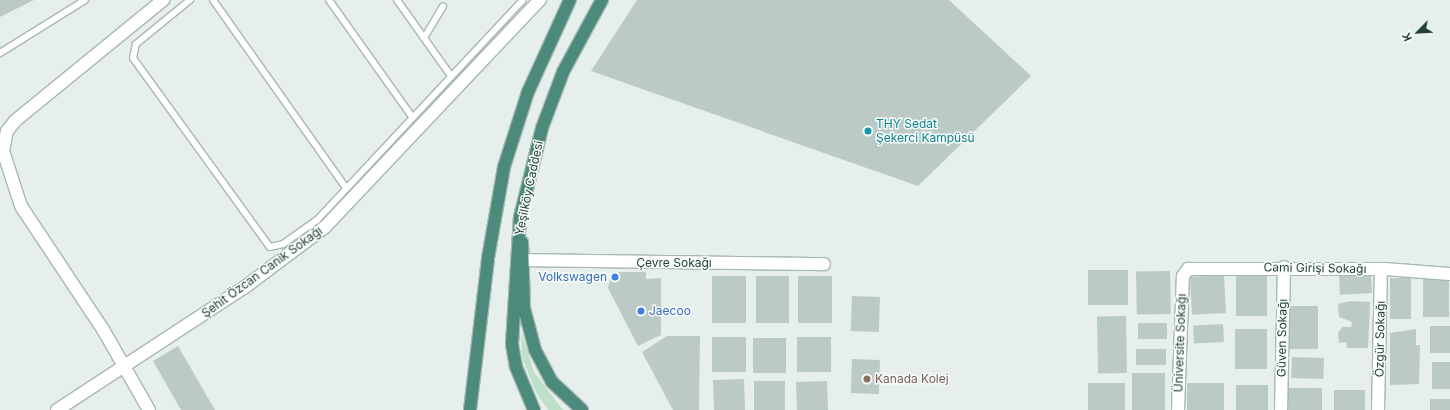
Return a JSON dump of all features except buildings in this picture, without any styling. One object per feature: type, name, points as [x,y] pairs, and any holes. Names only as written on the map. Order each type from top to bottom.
[{"type":"highway","points":[[470,410],[488,258],[504,167],[528,92],[570,0]]},
{"type":"highway","name":"Yeşilköy Caddesi","points":[[534,410],[518,373],[512,344],[520,218],[542,128],[563,72],[602,0]]},
{"type":"highway","points":[[520,218],[524,260],[524,308],[536,350],[552,382],[582,410]]},
{"type":"street","points":[[149,410],[125,366],[21,206],[5,165],[3,144],[16,120],[163,0]]},
{"type":"street","name":"Şehit Özcan Canik Sokağı","points":[[57,410],[244,287],[325,227],[540,0]]},
{"type":"street","name":"Çevre Sokağı","points":[[524,260],[824,264]]},
{"type":"street","name":"Cami Girişi Sokağı","points":[[1183,276],[1188,269],[1200,267],[1381,269],[1450,274]]},
{"type":"street","name":"Güven Sokağı","points":[[1281,410],[1284,267]]},
{"type":"street","name":"Özgür Sokağı","points":[[1378,410],[1381,269]]},
{"type":"street","name":"Üniversite Sokağı","points":[[1178,410],[1183,276]]},
{"type":"lane","points":[[0,53],[85,0]]},
{"type":"lane","points":[[190,0],[136,44],[133,58],[270,247],[282,244],[317,220],[523,0]]},
{"type":"lane","points":[[212,0],[346,188]]},
{"type":"lane","points":[[329,0],[412,117]]},
{"type":"lane","points":[[397,0],[451,76]]},
{"type":"lane","points":[[424,38],[443,6]]},
{"type":"green space","points":[[521,332],[534,372],[563,410],[548,410],[536,392],[522,357]]},
{"type":"place","name":"THY Sedat Şekerci Kampüsü","points":[[868,131]]},
{"type":"place","name":"Volkswagen","points":[[615,277]]},
{"type":"place","name":"Jaecoo","points":[[641,311]]},
{"type":"place","name":"Kanada Kolej","points":[[867,379]]}]
